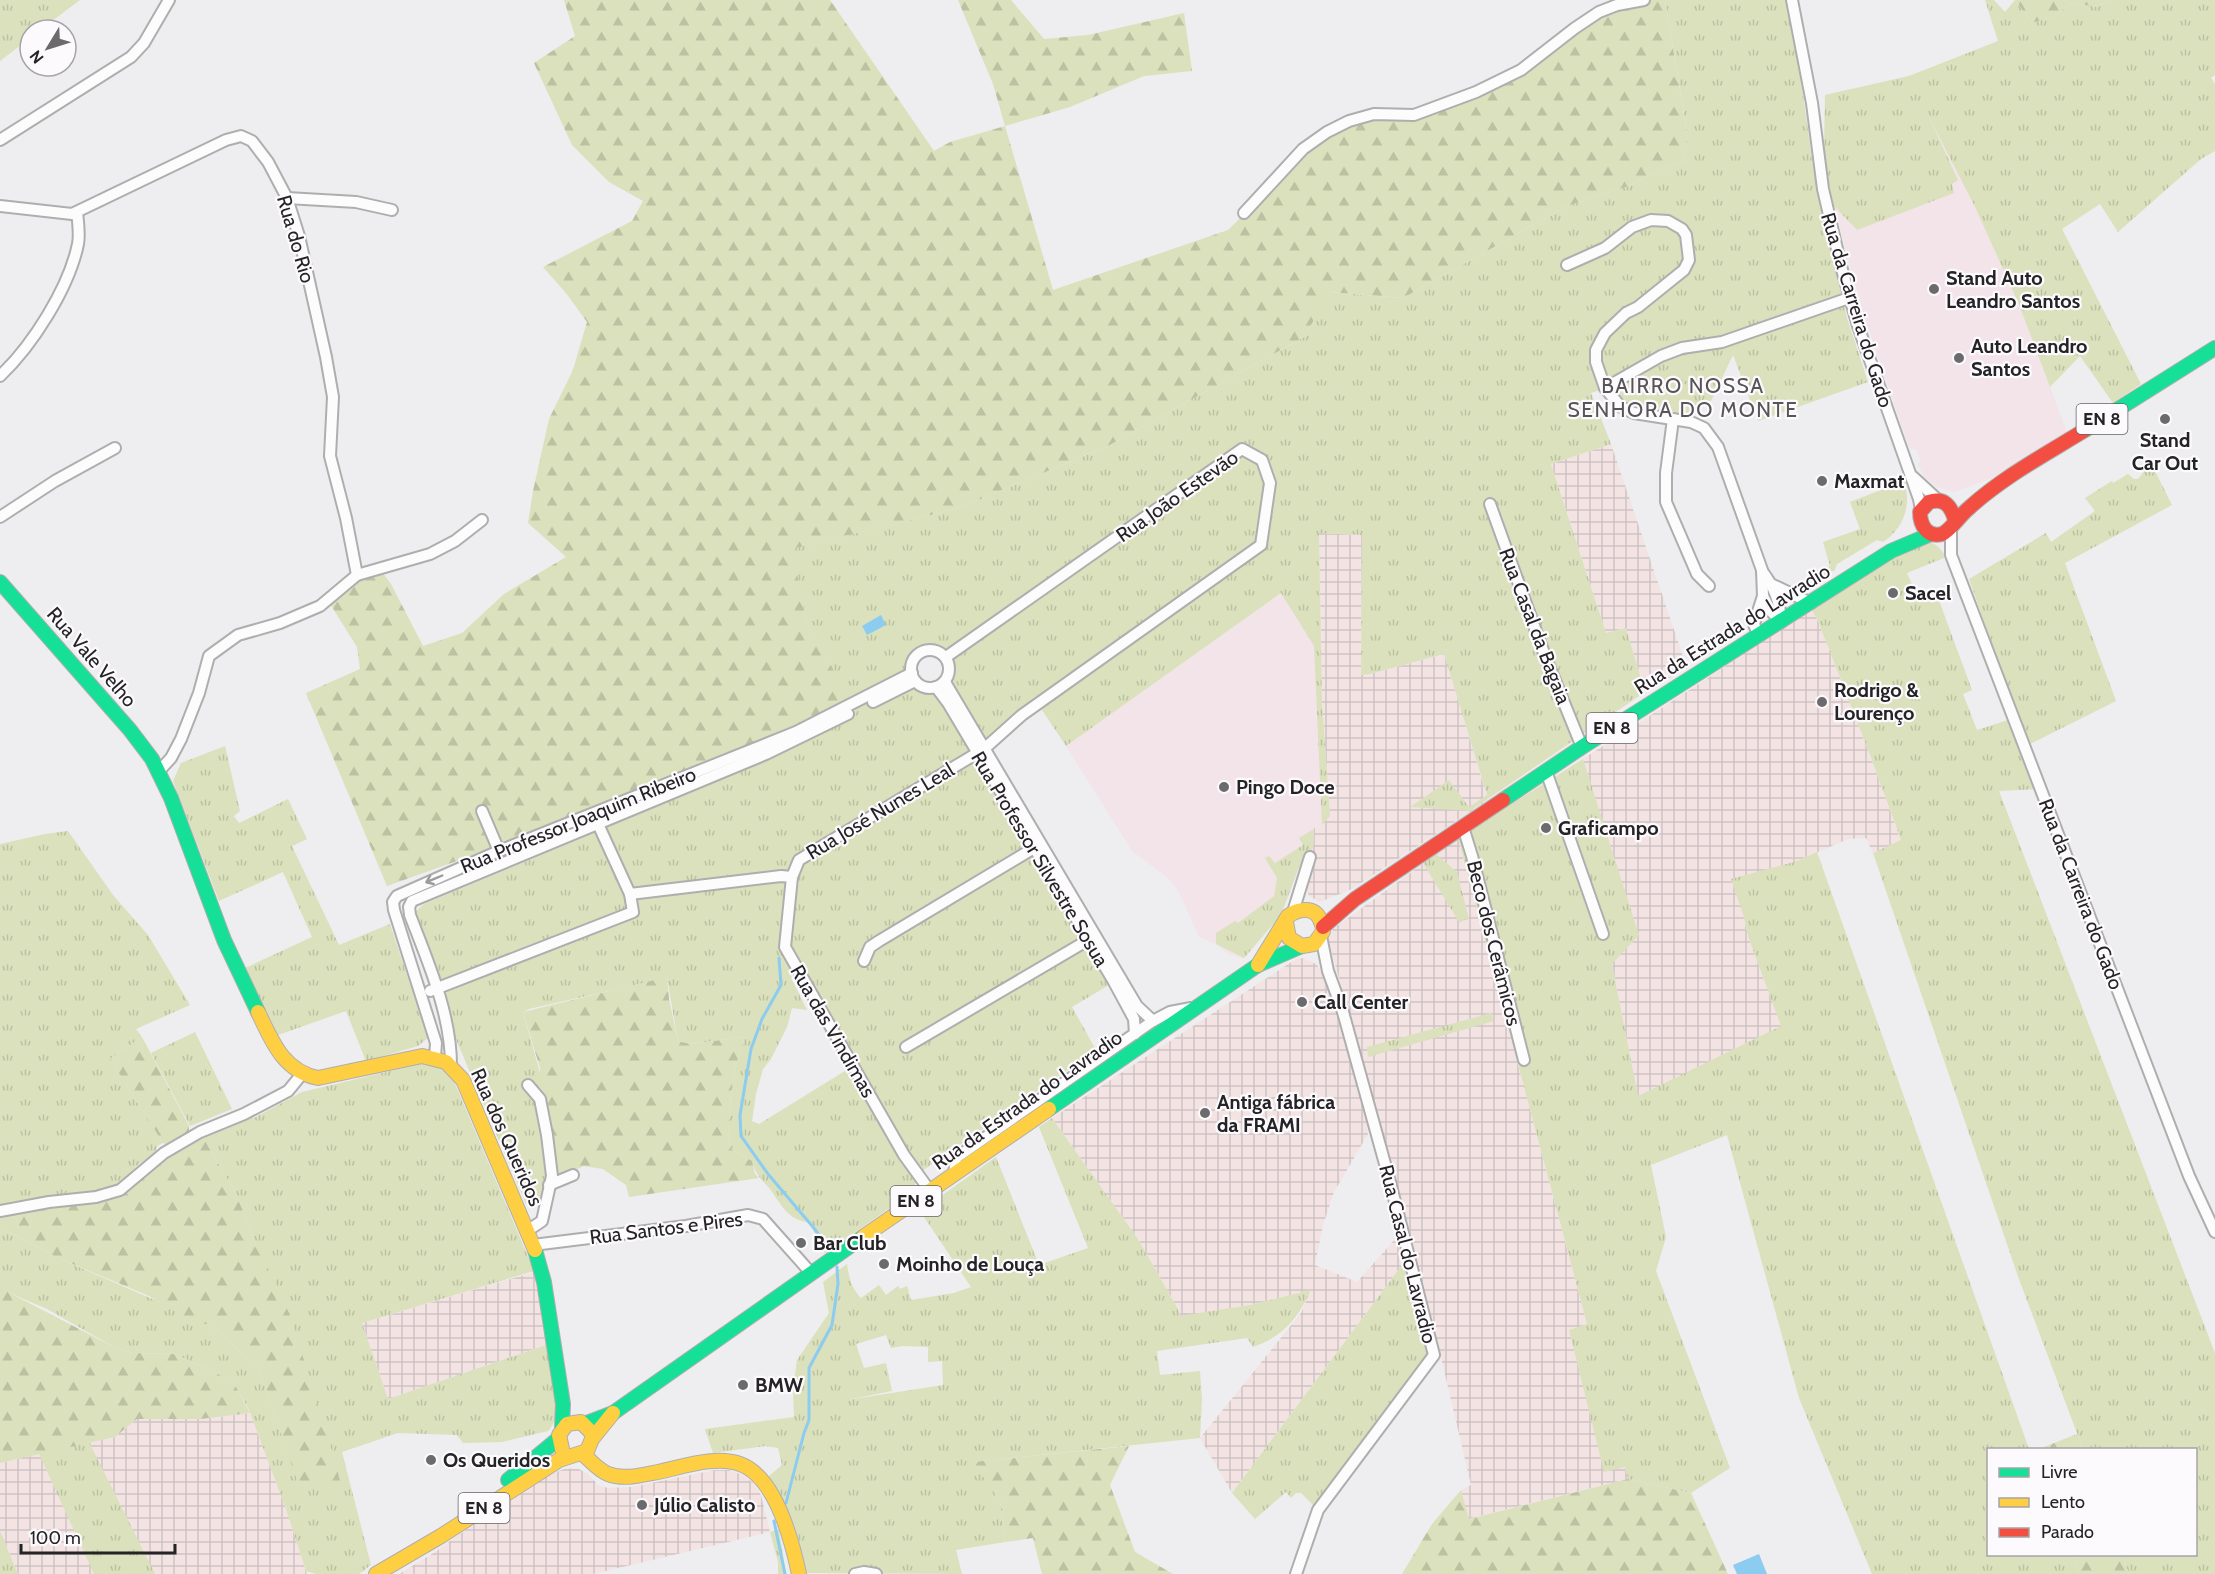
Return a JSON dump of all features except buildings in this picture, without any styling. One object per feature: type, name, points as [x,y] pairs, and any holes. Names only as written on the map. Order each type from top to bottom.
[{"type":"main road","name":"EN 8","points":[[1932,534],[1943,534],[1988,491],[2215,348]]},
{"type":"main road","name":"EN 8","points":[[1920,513],[1928,502],[1944,502],[1988,491]]},
{"type":"main road","points":[[1944,502],[1954,513],[1953,524]]},
{"type":"main road","points":[[1920,513],[1922,527],[1932,534]]},
{"type":"main road","name":"Rua da Estrada do Lavradio","points":[[1891,551],[1920,513]]},
{"type":"main road","name":"Rua da Estrada do Lavradio","points":[[1322,931],[1354,899],[1582,747],[1891,551],[1932,534]]},
{"type":"main road","name":"Rua Vale Velho","points":[[0,582],[130,730],[156,765]]},
{"type":"main road","points":[[156,765],[171,798],[224,940],[274,1046],[283,1060],[302,1074],[318,1078],[333,1077],[422,1056],[435,1057]]},
{"type":"main road","name":"Rua da Estrada do Lavradio","points":[[1312,910],[1354,899]]},
{"type":"main road","name":"EN 8","points":[[1289,917],[1304,908],[1312,910]]},
{"type":"main road","points":[[1312,910],[1319,915],[1322,931]]},
{"type":"main road","points":[[1289,917],[1285,927],[1288,938],[1292,942],[1305,946]]},
{"type":"main road","name":"Rua da Estrada do Lavradio","points":[[1258,965],[1289,917]]},
{"type":"main road","name":"EN 8","points":[[1305,946],[1318,940],[1322,931]]},
{"type":"main road","name":"Rua da Estrada do Lavradio","points":[[376,1574],[398,1560],[436,1529],[584,1448],[613,1413],[811,1273],[1258,965],[1305,946]]},
{"type":"main road","name":"Rua dos Queridos","points":[[435,1057],[451,1065],[463,1080],[533,1245],[544,1282],[563,1404],[560,1433]]},
{"type":"main road","name":"Rua dos Queridos","points":[[563,1404],[581,1423]]},
{"type":"main road","name":"Rua da Estrada do Lavradio","points":[[499,1493],[572,1422],[581,1423],[613,1413]]},
{"type":"main road","points":[[581,1423],[591,1433],[584,1448]]},
{"type":"main road","points":[[560,1433],[562,1449],[584,1448]]},
{"type":"main road","points":[[584,1448],[602,1470],[615,1476],[712,1463],[732,1463],[747,1467],[760,1479],[774,1502],[788,1534],[799,1574]]},
{"type":"street","points":[[0,140],[131,57],[144,43],[169,0]]},
{"type":"street","points":[[1244,213],[1303,150],[1327,132],[1349,121],[1374,114],[1414,116],[1476,92],[1521,70],[1599,12],[1617,5],[1644,0]]},
{"type":"street","name":"Rua da Carreira do Gado","points":[[1792,0],[1812,103],[1823,189],[1850,298],[1919,499],[1920,513]]},
{"type":"street","name":"Rua do Rio","points":[[0,206],[72,214],[226,140],[241,136],[252,141],[268,162],[287,198],[299,236],[333,397],[330,456],[346,518],[357,575]]},
{"type":"street","points":[[287,198],[356,202],[392,210]]},
{"type":"street","points":[[0,376],[14,364],[26,347],[70,274],[79,242],[77,212]]},
{"type":"street","points":[[1568,265],[1605,248],[1632,227],[1651,220],[1668,221],[1682,229],[1686,235],[1689,260],[1684,270],[1638,307],[1626,313],[1605,333],[1596,350],[1596,362],[1605,388],[1621,407],[1634,413],[1691,422],[1704,428],[1718,447],[1762,570],[1773,585],[1780,606],[1781,622]]},
{"type":"street","points":[[1605,388],[1661,356],[1682,348],[1722,342],[1850,298]]},
{"type":"street","points":[[1673,419],[1666,473],[1666,502],[1697,574],[1709,586]]},
{"type":"street","points":[[0,517],[55,481],[115,448]]},
{"type":"street","name":"Rua João Estevão","points":[[946,657],[1242,449],[1262,459],[1270,483],[1261,545],[1022,715],[981,751]]},
{"type":"street","points":[[1910,475],[1944,502]]},
{"type":"street","name":"Rua Casal da Bagaia","points":[[1490,504],[1545,656],[1582,747]]},
{"type":"street","points":[[156,765],[174,752],[181,739],[199,693],[209,656],[238,635],[280,623],[320,606],[357,575],[430,554],[455,541],[482,520]]},
{"type":"street","points":[[1951,555],[1953,524]]},
{"type":"street","points":[[1932,534],[1951,555]]},
{"type":"street","name":"Rua da Carreira do Gado","points":[[1951,555],[2182,1157],[2215,1232]]},
{"type":"street","points":[[1758,635],[1754,624],[1763,596],[1762,570]]},
{"type":"street","points":[[1773,585],[1811,603]]},
{"type":"street","points":[[1763,596],[1770,610],[1781,622]]},
{"type":"street","points":[[923,651],[938,651],[946,657],[950,669],[940,685],[922,686],[913,677],[913,660],[923,651]]},
{"type":"street","name":"Rua Professor Joaquim Ribeiro","points":[[451,1065],[451,1043],[428,962],[410,915],[409,907],[412,901],[766,754],[913,677]]},
{"type":"street","name":"Rua Professor Joaquim Ribeiro","points":[[435,1057],[436,1043],[394,910],[393,902],[397,896],[499,852],[796,732],[913,677]]},
{"type":"street","name":"Rua Professor Silvestre Sosua","points":[[940,685],[948,703],[981,751],[1092,937],[1137,1006],[1153,1021]]},
{"type":"street","name":"Rua José Nunes Leal","points":[[792,877],[799,860],[981,751]]},
{"type":"street","points":[[1546,771],[1603,934]]},
{"type":"street","points":[[482,811],[499,852]]},
{"type":"street","points":[[421,994],[633,912],[630,894],[598,824]]},
{"type":"street","name":"Beco dos Cerâmicos","points":[[1463,827],[1524,1060]]},
{"type":"street","points":[[864,961],[870,947],[879,941],[1037,847]]},
{"type":"street","points":[[1289,917],[1310,857]]},
{"type":"street","points":[[630,894],[781,876],[792,877]]},
{"type":"street","name":"Rua das Vindimas","points":[[792,877],[786,947],[882,1118],[930,1191]]},
{"type":"street","points":[[1300,888],[1312,910]]},
{"type":"street","name":"Rua Casal do Lavradio","points":[[1296,1574],[1318,1510],[1434,1355],[1390,1182],[1343,1012],[1327,963],[1322,931]]},
{"type":"street","points":[[906,1047],[1092,937]]},
{"type":"street","name":"Rua Professor Silvestre Sosua","points":[[1092,937],[1134,1019],[1135,1034]]},
{"type":"street","points":[[1305,946],[1327,963]]},
{"type":"street","points":[[412,967],[428,962]]},
{"type":"street","points":[[954,1174],[956,1158],[1153,1021],[1170,1012],[1198,1007]]},
{"type":"street","points":[[0,1211],[49,1202],[96,1197],[120,1190],[164,1153],[288,1091],[302,1074]]},
{"type":"street","points":[[527,1231],[542,1221],[552,1176],[540,1099],[528,1085]]},
{"type":"street","points":[[549,1185],[573,1175]]},
{"type":"street","name":"Rua Santos e Pires","points":[[533,1245],[686,1226],[748,1215],[763,1219],[811,1273]]},
{"type":"street","points":[[855,1574],[864,1572],[876,1574]]},
{"type":"shaded area","name":"Stand Auto Leandro Santos","points":[[1909,76],[1975,207],[2018,302],[2067,432],[1990,479],[1954,492],[1937,487],[1924,476],[1918,465],[1921,460],[1916,450],[1909,448],[1862,309],[1833,205],[1824,158],[1825,95]]},
{"type":"shaded area","points":[[1611,444],[1687,668],[1645,692],[1626,628],[1606,633],[1551,464]]},
{"type":"shaded area","points":[[1319,533],[1362,535],[1361,674],[1370,674],[1444,654],[1488,800],[1352,889],[1320,902],[1309,896],[1305,885],[1313,848],[1314,828],[1322,825],[1330,816],[1322,703]]},
{"type":"shaded area","points":[[1318,567],[1330,816],[1316,848],[1301,864],[1284,907],[1244,958],[1230,955],[1216,944],[1199,937],[1179,892],[1168,878],[1132,851],[1066,746]]},
{"type":"shaded area","points":[[1810,607],[1818,621],[1901,841],[1873,853],[1866,838],[1848,839],[1797,861],[1743,914],[1748,936],[1807,1096],[1768,1119],[1651,1164],[1612,964],[1589,782],[1583,759],[1711,676]]},
{"type":"shaded area","points":[[1458,838],[1628,1479],[1468,1519],[1461,1490],[1471,1485],[1439,1349],[1414,1249],[1328,939],[1333,929]]},
{"type":"shaded area","points":[[1303,958],[1316,964],[1322,971],[1331,992],[1365,1113],[1368,1134],[1334,1192],[1323,1225],[1315,1265],[1357,1282],[1397,1237],[1405,1261],[1232,1493],[1200,1438],[1301,1313],[1310,1291],[1250,1305],[1180,1317],[1178,1309],[1138,1239],[1052,1118],[1296,959]]},
{"type":"shaded area","points":[[534,1272],[546,1345],[388,1399],[362,1323]]},
{"type":"shaded area","points":[[250,1413],[286,1509],[307,1574],[18,1574],[0,1531],[0,1463],[115,1437],[137,1419],[201,1419]]},
{"type":"shaded area","points":[[577,1468],[588,1474],[598,1485],[608,1488],[631,1487],[715,1470],[729,1470],[743,1475],[753,1483],[761,1495],[770,1532],[593,1574],[399,1574],[435,1552],[536,1479],[564,1469]]},
{"type":"green space","points":[[0,0],[80,0],[56,18],[18,18],[18,47],[0,61]]},
{"type":"green space","points":[[564,0],[830,0],[934,151],[950,142],[1005,126],[1053,290],[1228,230],[1327,132],[1374,114],[1414,115],[1521,70],[1599,12],[1648,0],[1665,0],[1687,133],[1684,160],[1626,187],[1567,206],[1403,298],[1330,292],[1304,337],[1108,446],[959,508],[792,549],[807,623],[852,704],[622,802],[387,886],[306,693],[360,669],[357,647],[327,599],[379,568],[391,584],[423,646],[462,633],[504,594],[566,557],[528,523],[549,419],[573,370],[587,322],[543,267],[632,221],[643,201],[609,182],[572,145],[534,63],[575,36]]},
{"type":"green space","points":[[958,0],[1011,0],[1044,39],[1088,35],[1184,13],[1192,71],[1144,76],[1070,107],[1005,126],[993,84]]},
{"type":"green space","points":[[1665,0],[1790,0],[1812,160],[1847,318],[1868,382],[1758,421],[1733,355],[1711,401],[1673,419],[1605,388],[1591,393],[1611,444],[1551,464],[1606,633],[1626,628],[1645,692],[1470,811],[1410,807],[1449,780],[1469,807],[1487,795],[1444,654],[1361,675],[1362,535],[1319,533],[1322,703],[1330,816],[1322,825],[1314,646],[1281,593],[1066,746],[1038,704],[984,749],[945,682],[950,668],[948,658],[941,652],[921,653],[913,659],[910,667],[915,679],[924,686],[936,687],[1114,982],[1072,1007],[1096,1050],[918,1174],[913,1192],[825,1253],[809,1222],[790,1215],[759,1176],[752,1161],[729,1148],[731,1092],[736,1064],[745,1037],[690,1044],[678,1041],[667,978],[529,1009],[523,1012],[540,1073],[552,1176],[546,1199],[526,1204],[455,1037],[446,999],[415,912],[424,904],[580,839],[610,819],[855,711],[807,623],[791,549],[959,508],[1108,446],[1304,337],[1329,292],[1403,298],[1567,206],[1626,187],[1684,160],[1687,132]],"holes":[[[795,968],[853,1066],[759,1124],[752,1121],[763,1069],[771,1059],[787,1027],[792,1008],[807,1010],[791,978]]]},
{"type":"green space","points":[[1985,0],[1994,0],[2005,12],[2015,0],[2032,23],[2054,16],[2072,3],[2098,7],[2109,0],[2215,0],[2215,75],[2211,78],[2215,84],[2215,151],[2201,159],[2118,232],[2100,204],[2062,229],[2141,384],[2113,403],[2080,356],[2050,387],[2018,302],[1975,207],[1928,115],[1958,180],[1952,184],[1954,193],[1857,230],[1833,205],[1824,158],[1825,95],[1909,76],[1998,41]]},
{"type":"green space","points":[[2015,0],[2109,0],[2098,7],[2072,3],[2054,16],[2032,23]]},
{"type":"green space","points":[[1670,368],[1692,391],[1694,405],[1692,416],[1688,415],[1687,418],[1649,412],[1630,406],[1614,396],[1613,388],[1616,385],[1621,393]]},
{"type":"green space","points":[[2150,461],[2172,505],[2065,563],[2116,701],[2028,745],[1969,579],[2046,533],[2051,542],[2095,511],[2085,498],[2128,474],[2138,479],[2146,463]]},
{"type":"green space","points":[[1904,481],[1906,507],[1896,530],[1883,542],[1877,540],[1837,564],[1835,570],[1811,582],[1808,573],[1830,566],[1823,542],[1860,529],[1850,502]]},
{"type":"green space","points":[[1927,542],[1933,543],[1945,555],[1944,558],[1907,573],[1920,602],[1937,595],[1972,690],[1963,694],[1977,730],[2008,720],[2037,789],[1999,791],[2215,1353],[2215,1574],[2129,1574],[2122,1556],[2197,1556],[2197,1448],[2083,1448],[2020,1282],[1873,853],[1901,840],[1818,621],[1810,607],[1875,566]]},
{"type":"green space","points":[[225,746],[240,811],[234,816],[239,823],[288,799],[307,839],[292,846],[339,945],[390,924],[428,1038],[418,1046],[366,1061],[346,1011],[278,1035],[245,968],[312,937],[283,872],[219,901],[173,781],[181,763]]},
{"type":"green space","points":[[1583,759],[1639,935],[1612,964],[1638,1096],[1781,1026],[1748,936],[1731,879],[1797,861],[1817,852],[2029,1448],[1987,1448],[1987,1556],[2072,1556],[2080,1574],[1872,1574],[1799,1398],[1727,1135],[1651,1165],[1666,1237],[1656,1271],[1730,1468],[1691,1493],[1628,1479],[1625,1467],[1604,1472],[1569,1330],[1587,1324],[1458,838]]},
{"type":"green space","points":[[1314,829],[1313,848],[1298,869],[1284,907],[1274,923],[1244,958],[1216,944],[1216,933],[1235,921],[1238,923],[1274,896],[1277,878],[1265,858],[1269,856],[1275,863],[1303,845],[1299,838]]},
{"type":"green space","points":[[68,831],[113,895],[148,935],[190,1005],[136,1029],[142,1037],[110,1059],[163,1143],[157,1146],[155,1154],[135,1167],[140,1173],[120,1190],[0,1213],[0,844]]},
{"type":"green space","points":[[1436,854],[1457,872],[1469,919],[1459,922],[1423,863]]},
{"type":"green space","points":[[667,977],[678,1041],[690,1044],[745,1037],[736,1064],[731,1091],[729,1148],[752,1161],[755,1174],[759,1178],[629,1197],[626,1185],[603,1169],[584,1166],[563,1175],[552,1176],[535,1093],[540,1068],[523,1012]]},
{"type":"green space","points":[[1491,1013],[1494,1021],[1368,1057],[1367,1047]]},
{"type":"green space","points":[[195,1032],[232,1109],[190,1126],[151,1053]]},
{"type":"green space","points":[[142,1037],[189,1126],[189,1133],[169,1145],[163,1143],[110,1059]]},
{"type":"green space","points":[[420,1064],[432,1064],[451,1074],[534,1271],[362,1323],[388,1399],[546,1345],[557,1390],[557,1412],[548,1431],[502,1442],[463,1443],[457,1435],[398,1433],[342,1452],[371,1565],[359,1574],[316,1574],[306,1571],[286,1509],[249,1410],[233,1381],[175,1354],[132,1353],[114,1347],[47,1309],[0,1289],[0,1227],[58,1258],[210,1324],[259,1369],[298,1482],[256,1244],[237,1196],[200,1132],[244,1114],[254,1118],[302,1092]]},
{"type":"green space","points":[[1052,1118],[1138,1239],[1180,1316],[1250,1305],[1311,1290],[1306,1300],[1282,1332],[1253,1347],[1247,1338],[1157,1351],[1160,1375],[1200,1371],[1202,1399],[1200,1438],[974,1462],[1000,1501],[1005,1542],[956,1550],[962,1574],[805,1573],[785,1507],[769,1476],[782,1465],[778,1448],[765,1446],[713,1453],[705,1429],[794,1417],[793,1389],[797,1360],[829,1313],[823,1282],[847,1264],[853,1286],[861,1298],[879,1285],[886,1295],[898,1286],[900,1289],[907,1286],[911,1300],[954,1293],[971,1287],[920,1211],[996,1157],[1039,1265],[1088,1248],[1039,1127]],"holes":[[[886,1335],[891,1348],[928,1347],[928,1362],[942,1361],[943,1385],[847,1400],[892,1391],[886,1363],[864,1368],[856,1344]]]},
{"type":"green space","points":[[200,1132],[237,1196],[256,1244],[290,1315],[340,1481],[298,1483],[259,1369],[210,1324],[198,1324],[147,1295],[58,1258],[0,1227],[0,1211],[120,1190]]},
{"type":"green space","points":[[1397,1237],[1405,1239],[1434,1355],[1318,1510],[1301,1493],[1296,1493],[1291,1498],[1286,1492],[1255,1519],[1232,1493],[1405,1261]]},
{"type":"green space","points":[[0,1288],[114,1347],[132,1353],[175,1354],[233,1381],[250,1413],[201,1419],[137,1419],[115,1437],[0,1463]]},
{"type":"green space","points":[[83,1430],[155,1574],[94,1574],[33,1441]]},
{"type":"green space","points":[[2077,1434],[2083,1448],[2042,1448]]},
{"type":"green space","points":[[1129,1446],[1110,1485],[1135,1552],[1173,1574],[1042,1574],[1033,1538],[1005,1542],[1000,1501],[973,1462]]},
{"type":"green space","points":[[1628,1479],[1691,1493],[1728,1574],[1402,1574],[1432,1524],[1461,1490],[1469,1519]]},
{"type":"green space","points":[[779,1529],[786,1574],[778,1574],[778,1562],[770,1532]]},
{"type":"green space","points":[[0,1531],[18,1574],[0,1574]]},
{"type":"green space","points":[[2072,1556],[2122,1556],[2129,1574],[2080,1574]]},
{"type":"water","points":[[881,615],[886,625],[867,635],[862,626]]},
{"type":"water","points":[[1759,1554],[1767,1574],[1737,1574],[1733,1565]]},
{"type":"waterway","points":[[779,958],[781,985],[762,1019],[751,1049],[740,1115],[741,1136],[768,1174],[829,1248]]},
{"type":"waterway","points":[[786,1503],[809,1420],[809,1368],[832,1325],[838,1284],[837,1267]]},
{"type":"waterway","points":[[774,1521],[785,1574]]},
{"type":"traffic: fast","points":[[2085,430],[2215,348]]},
{"type":"traffic: fast","points":[[1503,800],[1582,747],[1891,551],[1931,534]]},
{"type":"traffic: fast","points":[[0,582],[130,730],[152,759],[171,798],[224,940],[258,1012]]},
{"type":"traffic: fast","points":[[1049,1109],[1258,965],[1302,946]]},
{"type":"traffic: fast","points":[[584,1424],[613,1413],[863,1237]]},
{"type":"traffic: fast","points":[[535,1250],[544,1282],[563,1404],[562,1427]]},
{"type":"traffic: fast","points":[[508,1480],[558,1439]]},
{"type":"traffic: slow","points":[[1258,965],[1288,916],[1292,913],[1302,910],[1315,913],[1319,917],[1323,931],[1314,944],[1302,946],[1289,938],[1286,922]]},
{"type":"traffic: slow","points":[[258,1012],[274,1044],[287,1062],[296,1069],[318,1078],[422,1056],[446,1062],[463,1080],[535,1250]]},
{"type":"traffic: slow","points":[[863,1237],[1049,1109]]},
{"type":"traffic: slow","points":[[376,1574],[441,1536],[559,1460],[587,1451],[592,1439],[613,1413]]},
{"type":"traffic: slow","points":[[562,1449],[559,1435],[567,1424],[581,1422],[591,1432]]},
{"type":"traffic: slow","points":[[583,1454],[604,1472],[620,1477],[639,1476],[710,1461],[740,1464],[753,1471],[773,1496],[787,1528],[799,1574]]},
{"type":"traffic: jam","points":[[1955,520],[1949,507],[1939,501],[1929,502],[1920,512],[1925,529],[1932,534],[1942,534],[1996,486],[2085,430]]},
{"type":"traffic: jam","points":[[1323,927],[1355,899],[1503,800]]},
{"type":"place","name":"Stand Auto Leandro Santos","points":[[1934,289]]},
{"type":"place","name":"Auto Leandro Santos","points":[[1959,358]]},
{"type":"place","name":"Stand Car Out","points":[[2165,419]]},
{"type":"place","name":"Maxmat","points":[[1822,481]]},
{"type":"place","name":"Sacel","points":[[1893,593]]},
{"type":"place","name":"Rodrigo & Lourenço","points":[[1822,702]]},
{"type":"place","name":"Pingo Doce","points":[[1224,787]]},
{"type":"place","name":"Graficampo","points":[[1546,828]]},
{"type":"place","name":"Call Center","points":[[1302,1002]]},
{"type":"place","name":"Antiga fábrica da FRAMI","points":[[1205,1113]]},
{"type":"place","name":"Bar Club","points":[[801,1243]]},
{"type":"place","name":"Moinho de Louça","points":[[884,1264]]},
{"type":"place","name":"BMW","points":[[743,1385]]},
{"type":"place","name":"Os Queridos","points":[[431,1460]]},
{"type":"place","name":"Júlio Calisto","points":[[642,1505]]},
{"type":"district","name":"BAIRRO NOSSA SENHORA DO MONTE","points":[[1683,398]]}]
